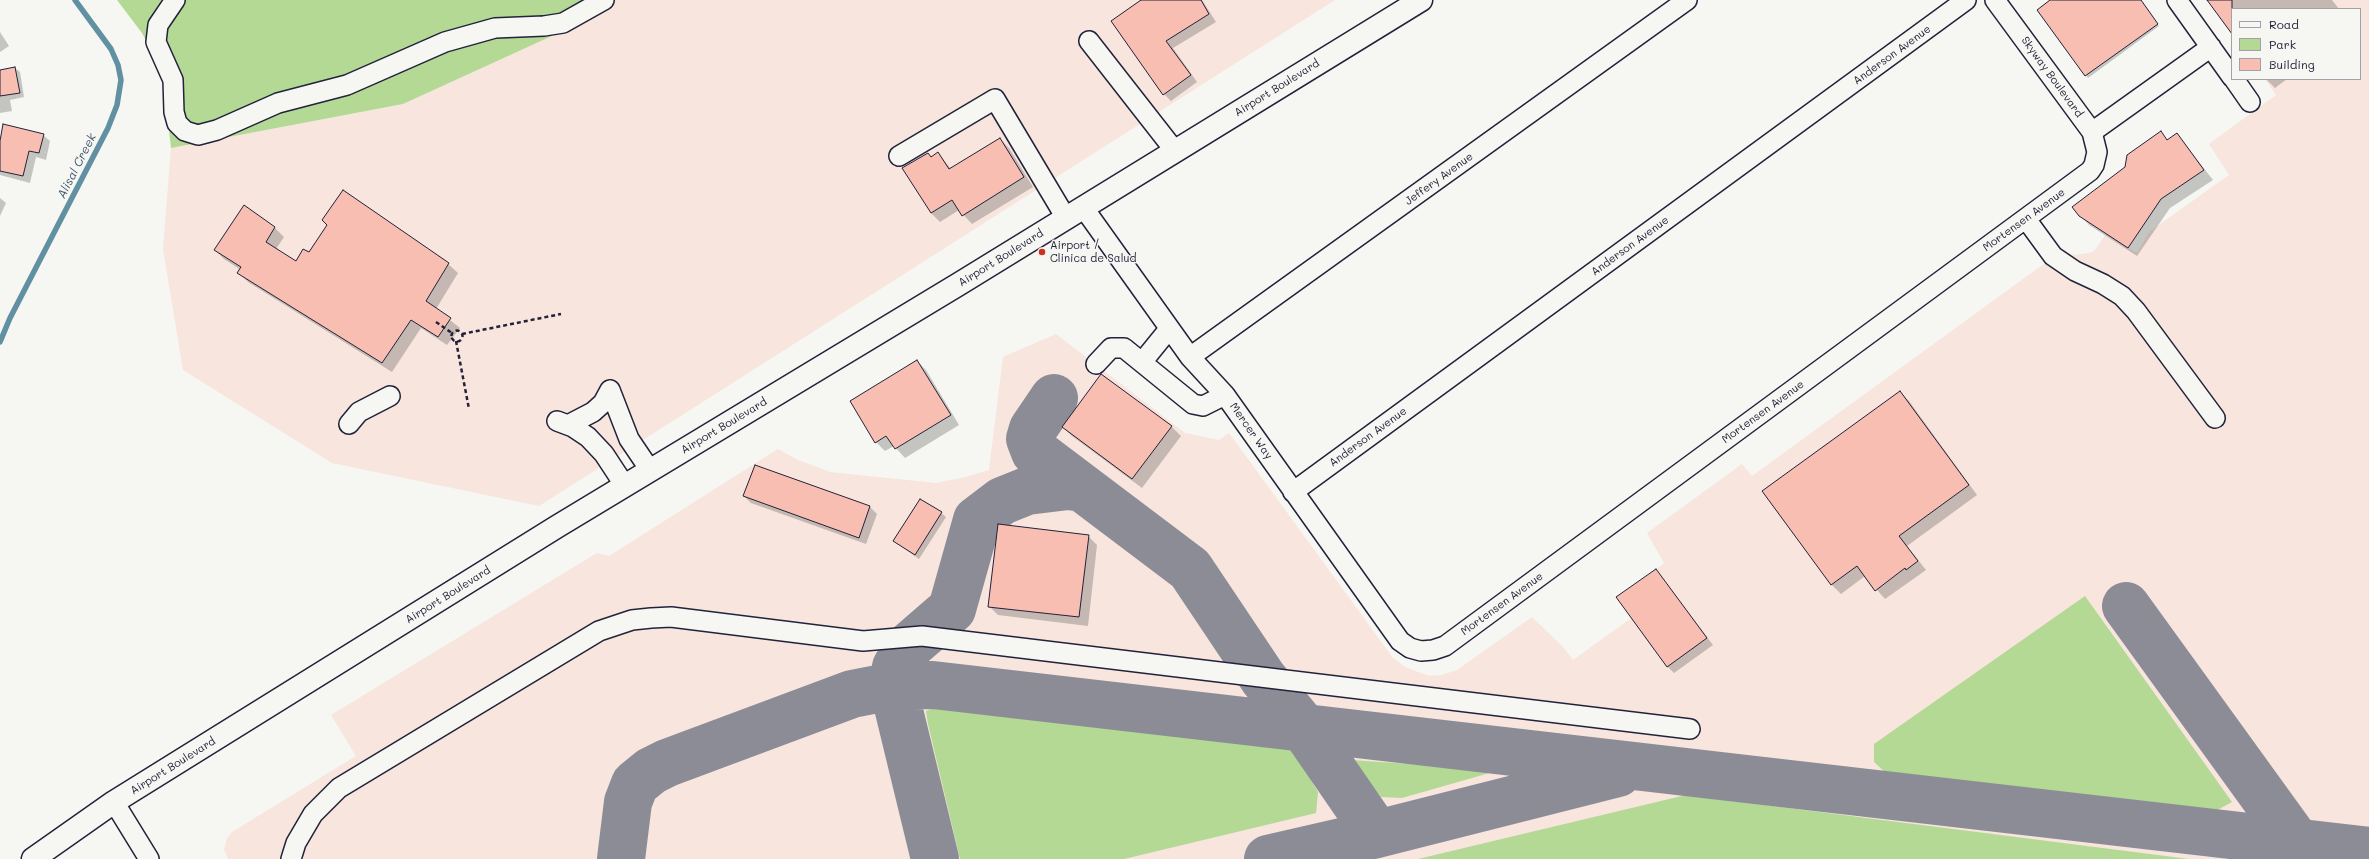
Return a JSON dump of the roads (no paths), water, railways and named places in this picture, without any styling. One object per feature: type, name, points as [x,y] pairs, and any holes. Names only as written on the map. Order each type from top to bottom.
[{"type":"main road","name":"Airport Boulevard","points":[[33,859],[114,802],[650,470],[1074,213],[1420,0]]},
{"type":"street","points":[[175,0],[158,25],[156,42],[173,80],[174,112],[177,123],[185,131],[198,135],[217,130],[278,103],[347,85],[450,40],[495,28],[564,23],[604,0]]},
{"type":"street","name":"Jeffery Avenue","points":[[1190,357],[1687,0]]},
{"type":"street","name":"Anderson Avenue","points":[[1293,492],[1966,0]]},
{"type":"street","name":"Skyway Boulevard","points":[[1995,0],[2092,132],[2097,145],[2096,159]]},
{"type":"street","points":[[2177,0],[2231,75]]},
{"type":"street","points":[[1089,40],[1175,151]]},
{"type":"street","points":[[2092,132],[2211,47]]},
{"type":"street","points":[[2234,80],[2250,102]]},
{"type":"street","name":"Mercer Way","points":[[899,156],[995,99],[1074,213],[1169,329],[1190,357],[1225,395],[1400,642],[1410,648],[1421,651]]},
{"type":"street","name":"Mortensen Avenue","points":[[1421,651],[1434,650],[1445,646],[2082,178],[2090,171],[2096,159]]},
{"type":"street","points":[[2026,219],[2053,256],[2075,271],[2103,284],[2122,296],[2215,418]]},
{"type":"street","points":[[1143,361],[1169,329]]},
{"type":"street","points":[[1096,364],[1106,352],[1117,347],[1124,348],[1143,361],[1193,404],[1204,406],[1225,395]]},
{"type":"street","points":[[625,486],[604,454],[588,437],[562,423],[593,412],[603,403],[610,390],[629,439],[650,470]]},
{"type":"street","points":[[349,424],[356,414],[390,396]]},
{"type":"street","points":[[290,859],[296,843],[313,814],[339,788],[599,631],[632,620],[651,618],[671,617],[863,641],[922,636],[1690,729]]},
{"type":"street","points":[[114,802],[149,859]]},
{"type":"waterway","name":"Alisal Creek","points":[[0,342],[10,318],[108,128],[117,105],[121,80],[118,65],[111,49],[75,0]]},
{"type":"place","name":"Airport / Clinica de Salud","points":[[1042,252]]}]
